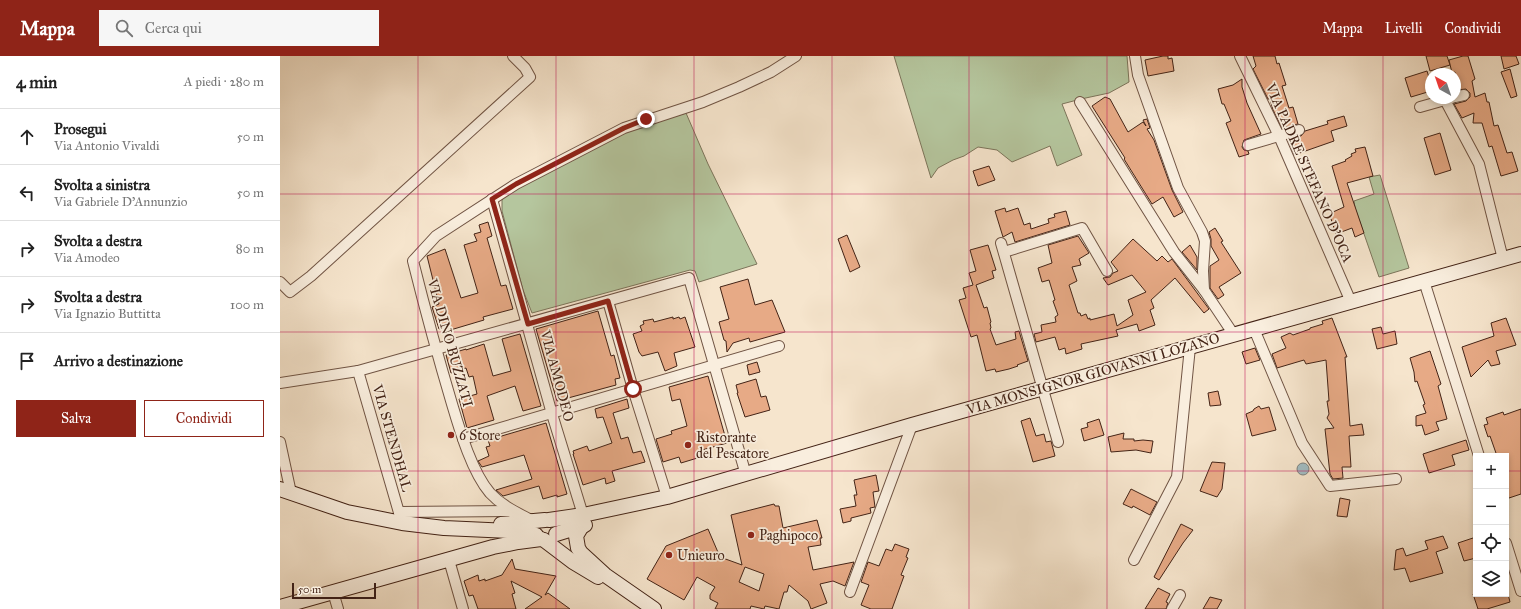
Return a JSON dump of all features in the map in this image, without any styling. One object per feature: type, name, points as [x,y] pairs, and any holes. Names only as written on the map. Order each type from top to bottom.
[{"type":"main road","name":"VIA MONSIGNOR GIOVANNI LOZANO","points":[[547,530],[746,475],[912,425],[1521,254]]},
{"type":"main road","points":[[285,491],[347,512],[400,518],[467,529],[493,525],[547,530],[579,559],[605,575]]},
{"type":"main road","points":[[583,520],[576,536],[578,548],[581,553],[605,575],[654,609]]},
{"type":"main road","points":[[280,607],[518,542],[547,530]]},
{"type":"main road","points":[[547,530],[573,562],[602,579],[622,588]]},
{"type":"street","points":[[280,282],[290,292],[311,276],[530,77],[525,68],[513,56]]},
{"type":"street","points":[[492,199],[516,184],[624,128],[703,102],[739,87],[771,72],[796,56]]},
{"type":"street","points":[[1135,56],[1138,75],[1178,188],[1202,232],[1205,241],[1203,271],[1204,290]]},
{"type":"street","name":"VIA PADRE STEFANO D'OCA","points":[[1240,56],[1279,136],[1351,302]]},
{"type":"street","points":[[1080,102],[1174,252],[1204,290],[1234,335]]},
{"type":"street","points":[[1420,107],[1431,104]]},
{"type":"street","points":[[1456,104],[1479,164],[1503,259]]},
{"type":"street","points":[[1248,145],[1299,130]]},
{"type":"street","name":"VIA DINO BUZZATI","points":[[492,199],[436,236],[413,261],[436,350],[463,439],[476,470],[490,493],[513,511],[547,530]]},
{"type":"street","name":"VIA AMODEO","points":[[492,199],[583,520]]},
{"type":"street","points":[[1058,442],[1002,248],[1082,228],[1107,271]]},
{"type":"street","points":[[280,383],[358,371],[689,278],[746,475]]},
{"type":"street","points":[[1424,281],[1478,453]]},
{"type":"street","points":[[608,301],[633,389],[667,497]]},
{"type":"street","points":[[1254,329],[1302,443],[1330,486],[1396,479]]},
{"type":"street","points":[[463,439],[779,346]]},
{"type":"street","points":[[1134,560],[1177,477],[1190,348]]},
{"type":"street","name":"VIA STENDHAL","points":[[358,371],[400,518]]},
{"type":"street","points":[[850,592],[912,425]]},
{"type":"street","points":[[280,442],[285,491]]},
{"type":"street","points":[[400,518],[513,511]]},
{"type":"street","points":[[1509,553],[1521,591]]},
{"type":"street","points":[[449,560],[462,609]]},
{"type":"street","points":[[333,592],[338,609]]},
{"type":"street","points":[[1172,609],[1180,595]]},
{"type":"green space","points":[[894,56],[1127,56],[1129,82],[1109,93],[1062,104],[1082,155],[1057,166],[1050,146],[1012,162],[997,150],[978,147],[964,156],[938,168],[931,178]]},
{"type":"green space","points":[[686,113],[708,164],[757,264],[699,282],[695,271],[690,270],[532,313],[523,290],[502,211],[502,200],[507,193],[611,139],[637,128]]},
{"type":"green space","points":[[1380,175],[1409,268],[1379,277],[1355,208],[1354,201],[1374,194],[1369,177]]},
{"type":"water","points":[[1301,463],[1305,463],[1309,469],[1305,475],[1301,475],[1297,471],[1297,467]]},
{"type":"building","points":[[1168,56],[1168,59],[1172,58],[1174,71],[1148,76],[1145,60]]},
{"type":"building","points":[[1253,56],[1275,56],[1277,64],[1279,63],[1286,85],[1282,86],[1289,108],[1293,107],[1298,124],[1282,128],[1273,110],[1270,99],[1268,99],[1253,69],[1256,66]]},
{"type":"building","points":[[1426,56],[1447,56],[1450,65],[1440,68],[1429,68]]},
{"type":"building","points":[[1468,56],[1475,79],[1472,81],[1475,97],[1485,93],[1487,102],[1489,102],[1494,126],[1498,125],[1507,153],[1512,152],[1518,171],[1501,176],[1492,146],[1489,147],[1482,123],[1473,123],[1474,113],[1462,118],[1454,104],[1461,104],[1461,102],[1466,101],[1470,97],[1470,93],[1466,89],[1461,90],[1461,68],[1451,68],[1449,60]]},
{"type":"building","points":[[1501,56],[1516,56],[1519,64],[1504,69]]},
{"type":"building","points":[[1510,69],[1517,96],[1511,98],[1501,72]]},
{"type":"building","points":[[1425,72],[1425,93],[1411,97],[1405,78]]},
{"type":"building","points":[[1242,79],[1242,87],[1247,103],[1261,134],[1244,140],[1242,147],[1244,150],[1248,151],[1249,154],[1239,157],[1226,123],[1231,121],[1224,104],[1222,104],[1218,89],[1233,85]]},
{"type":"building","points":[[1105,97],[1110,99],[1128,132],[1143,122],[1146,126],[1143,120],[1147,119],[1150,128],[1147,129],[1154,140],[1172,190],[1183,212],[1174,217],[1163,197],[1152,204],[1092,106]]},
{"type":"building","points":[[1344,116],[1347,126],[1331,131],[1334,141],[1294,155],[1288,140],[1301,136],[1305,131],[1328,124],[1327,121]]},
{"type":"building","points":[[1440,133],[1451,170],[1435,175],[1424,138]]},
{"type":"building","points":[[1365,147],[1373,176],[1347,183],[1364,233],[1355,237],[1352,228],[1336,234],[1330,216],[1333,212],[1344,207],[1332,166],[1346,161],[1345,160],[1352,156],[1351,154],[1356,152],[1355,149]]},
{"type":"building","points":[[989,166],[995,180],[978,186],[973,171]]},
{"type":"building","points":[[1005,208],[1006,212],[1018,208],[1024,225],[1030,223],[1031,229],[1049,223],[1048,219],[1055,217],[1054,214],[1066,211],[1070,225],[1015,242],[1012,232],[1003,237],[995,211]]},
{"type":"building","points":[[488,222],[492,236],[487,238],[501,286],[506,285],[513,309],[483,317],[484,320],[447,331],[446,327],[439,329],[432,307],[439,304],[427,256],[445,249],[461,298],[478,293],[464,245],[477,241],[474,234],[481,232],[479,225]]},
{"type":"building","points":[[1215,228],[1223,241],[1221,242],[1241,273],[1219,287],[1224,295],[1218,299],[1210,288],[1210,266],[1219,260],[1211,246],[1209,232]]},
{"type":"building","points":[[847,235],[860,267],[850,272],[838,239]]},
{"type":"building","points":[[1078,236],[1089,253],[1079,259],[1081,265],[1072,267],[1077,281],[1069,285],[1078,313],[1080,313],[1081,316],[1086,314],[1090,320],[1114,314],[1117,326],[1133,315],[1128,300],[1146,292],[1132,275],[1108,285],[1103,278],[1110,277],[1113,273],[1118,271],[1111,262],[1133,239],[1157,261],[1162,256],[1168,262],[1172,259],[1209,309],[1204,313],[1175,278],[1151,300],[1154,308],[1150,310],[1155,325],[1139,331],[1137,324],[1116,330],[1118,336],[1081,344],[1082,349],[1066,354],[1065,348],[1059,350],[1055,337],[1036,342],[1034,334],[1042,332],[1041,325],[1056,322],[1055,317],[1058,315],[1053,301],[1055,300],[1049,280],[1042,282],[1038,268],[1052,263],[1048,245]]},
{"type":"building","points":[[988,245],[996,270],[992,271],[994,278],[976,285],[984,308],[987,307],[991,322],[990,329],[996,345],[1016,339],[1015,332],[1019,331],[1028,361],[1017,365],[1018,366],[996,372],[995,369],[986,371],[977,335],[971,337],[959,300],[966,298],[963,288],[973,285],[969,273],[976,271],[970,250]]},
{"type":"building","points":[[1190,245],[1197,257],[1197,270],[1182,252]]},
{"type":"building","points":[[748,279],[755,305],[772,300],[785,332],[750,342],[749,338],[733,343],[727,352],[726,341],[724,340],[719,322],[729,319],[720,287]]},
{"type":"building","points":[[598,311],[611,356],[614,355],[620,378],[615,379],[616,385],[557,401],[536,329]]},
{"type":"building","points":[[673,317],[673,319],[679,317],[680,319],[685,317],[695,347],[674,353],[677,366],[665,371],[658,352],[642,356],[639,352],[633,334],[642,331],[640,326],[644,324],[643,321],[653,319],[654,322]]},
{"type":"building","points":[[1332,318],[1347,357],[1345,357],[1350,426],[1362,424],[1364,435],[1349,436],[1351,467],[1342,467],[1343,478],[1333,479],[1330,474],[1325,429],[1334,428],[1327,418],[1329,414],[1327,401],[1329,401],[1326,360],[1306,364],[1304,360],[1277,368],[1272,354],[1286,348],[1281,337],[1290,333],[1293,335],[1310,329],[1323,324],[1322,321]]},
{"type":"building","points":[[1506,318],[1516,345],[1496,351],[1500,364],[1491,366],[1488,360],[1471,377],[1462,347],[1494,336],[1491,323]]},
{"type":"building","points":[[1381,327],[1383,334],[1395,331],[1397,344],[1377,349],[1372,329]]},
{"type":"building","points":[[520,334],[541,406],[523,411],[515,386],[487,396],[494,420],[467,428],[459,399],[477,394],[473,376],[469,377],[466,368],[451,373],[446,355],[484,344],[493,376],[511,371],[502,339]]},
{"type":"building","points":[[1255,348],[1260,360],[1246,364],[1242,352]]},
{"type":"building","points":[[1430,351],[1441,384],[1438,386],[1447,419],[1436,422],[1439,430],[1425,435],[1422,425],[1416,426],[1416,416],[1426,413],[1423,405],[1425,404],[1417,381],[1415,382],[1410,358]]},
{"type":"building","points":[[757,362],[760,372],[749,375],[747,365]]},
{"type":"building","points":[[708,376],[727,443],[702,450],[704,456],[681,463],[679,457],[663,462],[656,439],[672,434],[671,431],[687,426],[680,399],[672,401],[669,387]]},
{"type":"building","points":[[756,379],[761,397],[766,396],[770,410],[745,417],[737,393],[736,385]]},
{"type":"building","points":[[1218,391],[1221,405],[1210,406],[1208,393]]},
{"type":"building","points":[[627,399],[629,408],[613,413],[621,439],[628,437],[633,453],[641,451],[645,462],[612,471],[615,481],[606,484],[605,478],[583,485],[573,451],[587,446],[589,451],[612,443],[603,417],[597,418],[595,409]]},
{"type":"building","points":[[1259,406],[1261,409],[1269,407],[1276,430],[1252,436],[1246,414]]},
{"type":"building","points":[[1521,409],[1521,494],[1509,498],[1509,453],[1496,453],[1490,436],[1488,437],[1484,425],[1488,424],[1486,418],[1503,412],[1504,415]]},
{"type":"building","points":[[1030,418],[1036,436],[1044,434],[1046,442],[1051,441],[1055,456],[1033,462],[1021,421]]},
{"type":"building","points":[[1099,419],[1104,435],[1084,441],[1081,429],[1088,427],[1087,423]]},
{"type":"building","points":[[546,423],[567,494],[543,499],[539,486],[503,496],[496,490],[532,479],[524,455],[482,467],[478,461],[489,456],[486,447],[490,446],[488,440]]},
{"type":"building","points":[[1124,433],[1123,439],[1134,439],[1134,441],[1153,441],[1151,453],[1136,450],[1111,452],[1108,437]]},
{"type":"building","points":[[1466,440],[1469,450],[1452,455],[1455,465],[1429,473],[1423,454]]},
{"type":"building","points":[[1212,462],[1225,463],[1222,489],[1217,497],[1200,491]]},
{"type":"building","points":[[876,475],[879,491],[873,492],[875,507],[870,508],[871,513],[851,518],[851,521],[843,523],[840,509],[856,506],[854,495],[857,495],[854,480]]},
{"type":"building","points":[[1131,489],[1157,502],[1150,515],[1133,506],[1132,508],[1123,504]]},
{"type":"building","points":[[1340,498],[1350,500],[1347,517],[1337,516]]},
{"type":"building","points":[[774,504],[775,506],[779,506],[783,528],[817,520],[822,538],[820,538],[821,545],[808,547],[813,570],[854,562],[845,586],[833,581],[820,584],[827,603],[811,609],[808,601],[789,585],[787,592],[784,592],[779,609],[765,606],[764,609],[751,606],[750,609],[715,609],[718,603],[710,599],[710,595],[715,587],[697,577],[684,600],[647,579],[666,546],[708,529],[720,557],[742,565],[731,515]],"holes":[[[745,567],[764,574],[759,591],[739,582]]]},
{"type":"building","points":[[1181,524],[1193,530],[1159,580],[1154,577]]},
{"type":"building","points":[[1443,536],[1448,548],[1436,552],[1443,573],[1410,582],[1405,568],[1394,570],[1396,550],[1403,548],[1406,556],[1428,549],[1425,541]]},
{"type":"building","points":[[1473,538],[1473,559],[1464,561],[1458,543]]},
{"type":"building","points":[[895,544],[909,549],[906,557],[908,558],[901,575],[904,576],[892,609],[871,609],[861,605],[869,585],[861,582],[868,562],[879,566],[886,549],[892,551]]},
{"type":"building","points":[[512,559],[515,569],[556,576],[545,595],[548,593],[570,609],[525,609],[542,597],[511,581],[515,593],[512,594],[516,609],[478,609],[473,595],[469,596],[464,581],[478,575],[479,581],[485,579],[485,581],[502,575]]},
{"type":"building","points":[[1158,588],[1170,594],[1166,602],[1168,603],[1166,609],[1145,609]]},
{"type":"building","points":[[1210,597],[1222,600],[1217,609],[1203,609]]},
{"type":"building","points":[[1474,597],[1509,597],[1510,602],[1487,609],[1478,609]]},
{"type":"place","name":"6 Store","points":[[451,435]]},
{"type":"place","name":"Ristorante del Pescatore","points":[[688,445]]},
{"type":"place","name":"Paghipoco","points":[[751,535]]},
{"type":"place","name":"Unieuro","points":[[669,555]]},
{"type":"route","points":[[633,389],[608,301],[528,324],[492,199],[516,184],[624,128],[646,119]]}]
